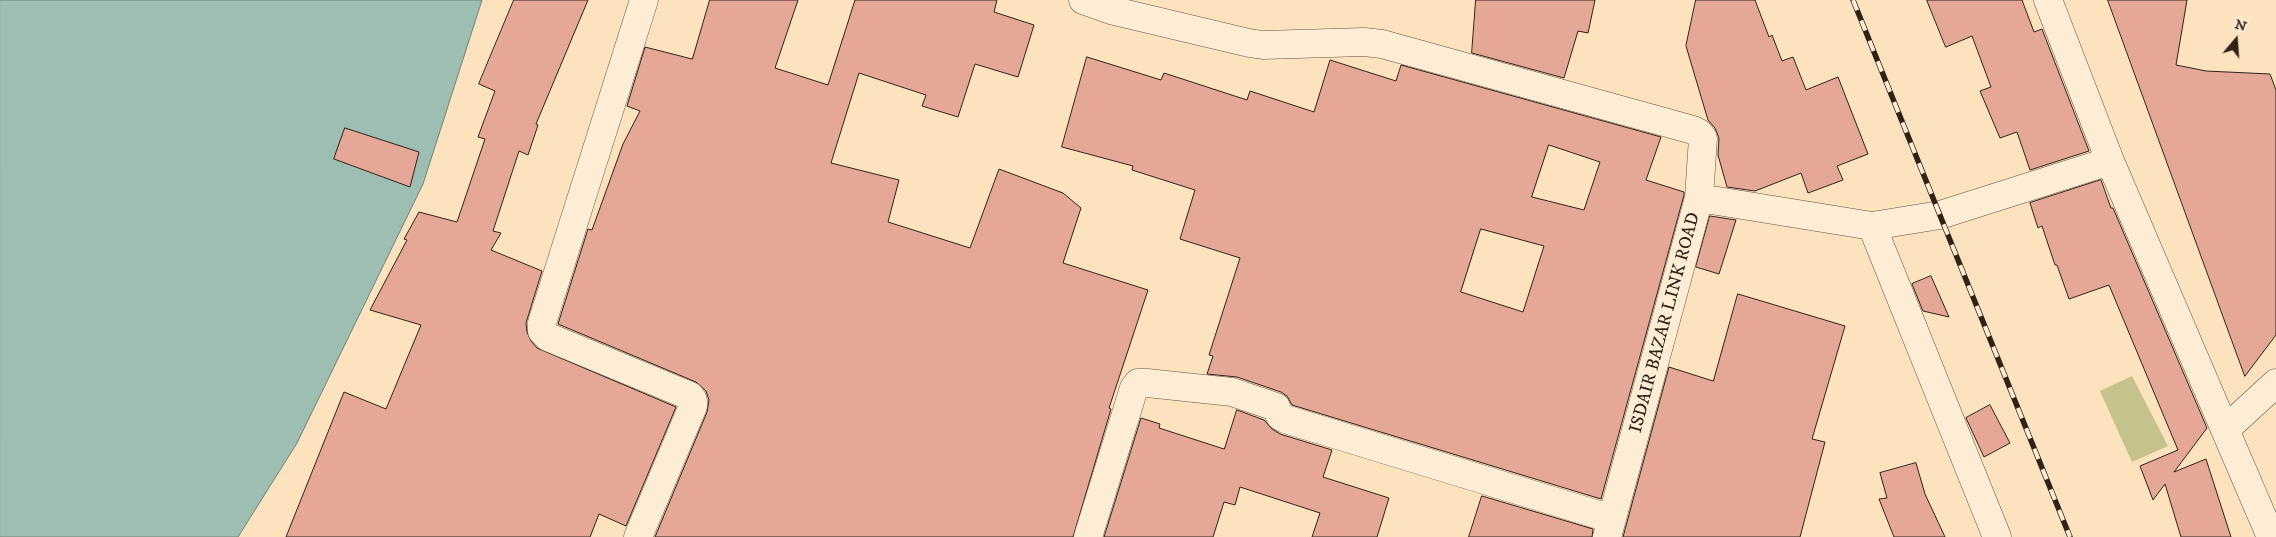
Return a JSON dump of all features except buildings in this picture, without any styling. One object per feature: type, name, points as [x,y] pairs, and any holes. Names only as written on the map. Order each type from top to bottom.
[{"type":"street","points":[[638,537],[693,406],[693,400],[690,396],[548,337],[542,331],[542,323],[644,0]]},
{"type":"street","points":[[1083,0],[1114,11],[1249,44],[1364,42],[1382,44],[1692,130],[1699,133],[1703,138],[1699,198]]},
{"type":"street","points":[[2048,0],[2110,161],[2271,537]]},
{"type":"street","name":"ISDAIR BAZAR LINK ROAD","points":[[1610,528],[1699,198],[1872,226],[1940,215],[2110,161]]},
{"type":"street","points":[[1872,226],[1997,537]]},
{"type":"street","points":[[1088,537],[1134,388],[1138,383],[1232,392],[1276,407],[1280,416],[1285,419],[1610,528]]},
{"type":"street","points":[[2226,429],[2276,383]]},
{"type":"shaded area","points":[[2132,376],[2168,446],[2132,462],[2100,391]]},
{"type":"water","points":[[0,0],[482,0],[423,184],[297,443],[238,537],[0,537]]},
{"type":"railway","points":[[1853,0],[2070,537]]}]
